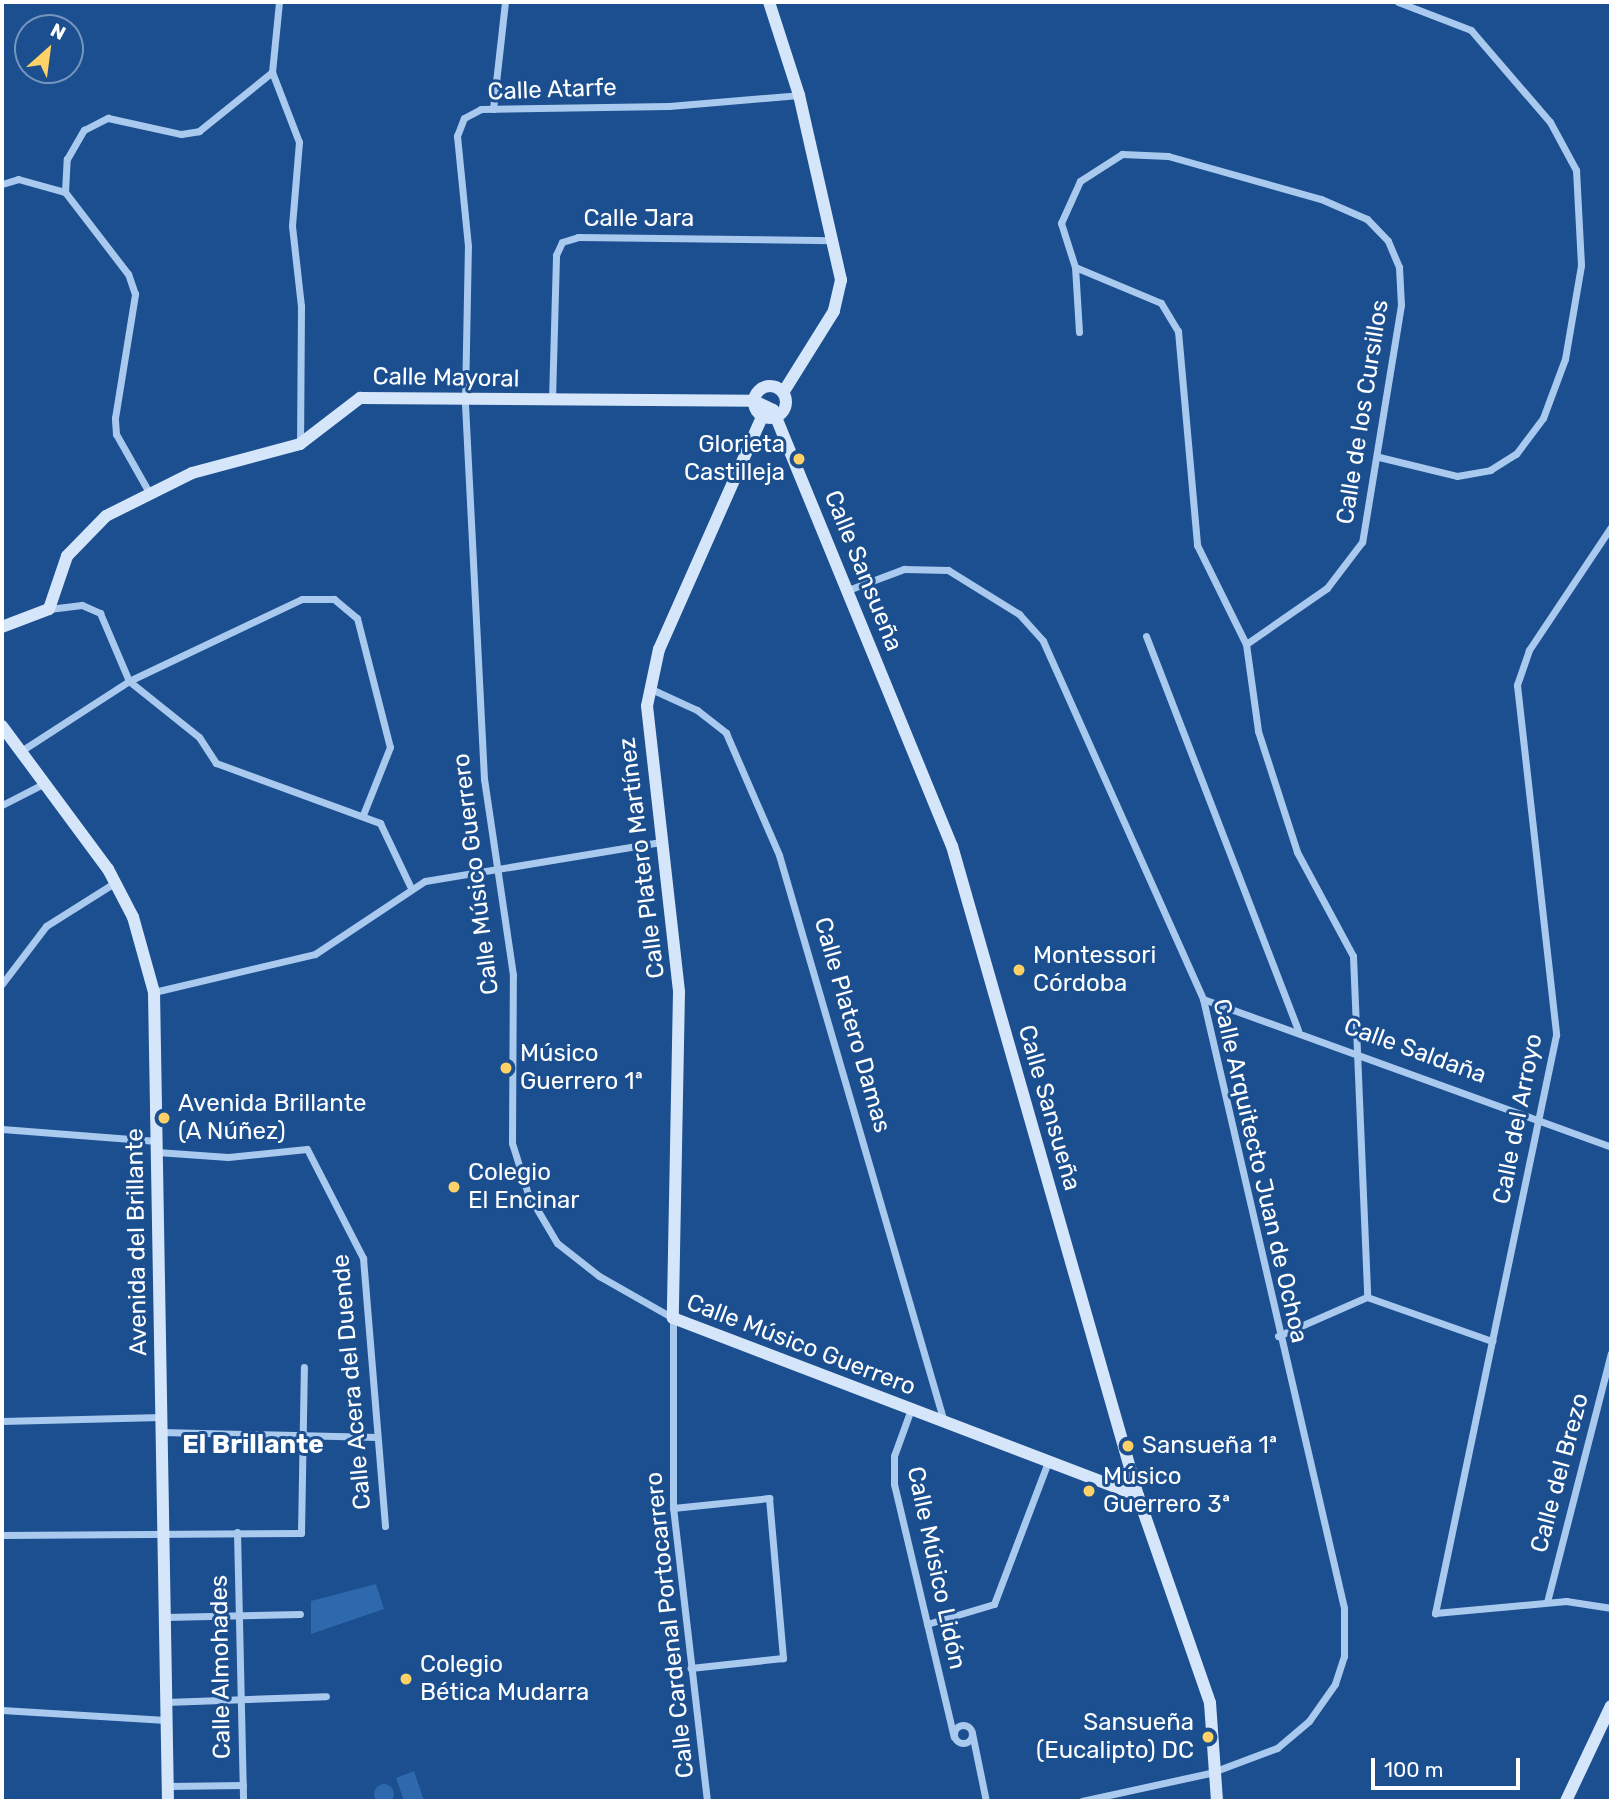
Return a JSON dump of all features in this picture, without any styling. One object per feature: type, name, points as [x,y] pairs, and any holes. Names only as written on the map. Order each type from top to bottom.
[{"type":"street","points":[[279,2],[272,72],[299,142],[292,226],[302,306],[300,444]]},
{"type":"street","points":[[493,109],[505,2]]},
{"type":"street","points":[[769,2],[799,95],[834,240],[839,297],[784,391],[786,405],[777,416]]},
{"type":"street","points":[[1379,457],[1457,477],[1490,470],[1516,454],[1543,418],[1565,359],[1581,265],[1576,170],[1550,122],[1471,30],[1398,2]]},
{"type":"street","points":[[65,192],[71,148],[99,120],[199,131],[272,72]]},
{"type":"street","name":"Calle Atarfe","points":[[464,399],[469,275],[457,136],[471,113],[493,109],[669,106],[799,95]]},
{"type":"street","name":"Calle de los Cursillos","points":[[1079,332],[1075,267],[1061,240],[1065,206],[1087,174],[1122,154],[1168,156],[1321,199],[1367,219],[1388,241],[1401,282],[1379,457],[1366,529],[1352,559],[1313,600],[1246,644]]},
{"type":"street","points":[[2,184],[18,179],[65,192],[132,284],[135,314],[115,418],[116,434],[150,494]]},
{"type":"street","name":"Calle Jara","points":[[552,400],[556,255],[562,242],[578,236],[834,240]]},
{"type":"street","points":[[1075,267],[1147,294],[1172,316],[1197,545],[1246,644],[1249,686],[1273,789],[1297,852],[1353,956],[1367,1297]]},
{"type":"street","points":[[754,401],[765,387],[784,391]]},
{"type":"street","name":"Calle Mayoral","points":[[49,609],[67,556],[85,532],[192,472],[300,444],[360,398],[754,401],[765,411]]},
{"type":"street","name":"Calle Músico Guerrero","points":[[464,399],[484,779],[513,975],[512,1143],[528,1194],[557,1243],[576,1261],[673,1318],[1138,1496]]},
{"type":"street","name":"Calle Sansueña","points":[[765,411],[777,416],[951,846],[1138,1496],[1210,1703],[1219,1771],[1217,1801]]},
{"type":"street","name":"Calle Platero Martínez","points":[[673,1318],[679,992],[662,842],[649,688],[659,649],[765,411]]},
{"type":"street","name":"Calle del Arroyo","points":[[1546,1602],[1435,1614],[1556,1023],[1517,685],[1528,650],[1611,527]]},
{"type":"street","name":"Calle Arquitecto Juan de Ochoa","points":[[848,590],[904,569],[938,568],[970,579],[1038,633],[1203,999],[1278,1336],[1344,1608],[1344,1656],[1329,1695],[1309,1721],[1262,1756],[1219,1771],[1082,1801]]},
{"type":"street","points":[[20,751],[129,681],[302,599],[334,599],[357,618],[390,747],[363,815]]},
{"type":"street","points":[[2,627],[49,609],[82,605],[100,613],[129,681],[199,737],[231,772],[380,823],[410,886]]},
{"type":"street","points":[[1146,636],[1298,1030]]},
{"type":"street","name":"Calle Platero Damas","points":[[649,688],[698,710],[726,733],[779,855],[944,1422]]},
{"type":"street","name":"Avenida del Brillante","points":[[2,726],[116,882],[154,992],[168,1801]]},
{"type":"street","points":[[2,805],[45,783]]},
{"type":"street","points":[[154,992],[315,954],[410,886],[662,842]]},
{"type":"street","points":[[2,984],[46,926],[116,882]]},
{"type":"street","name":"Calle Saldaña","points":[[1203,999],[1539,1116],[1611,1147]]},
{"type":"street","points":[[2,1129],[157,1147]]},
{"type":"street","name":"Calle Acera del Duende","points":[[157,1147],[229,1157],[307,1149],[359,1243],[385,1525]]},
{"type":"street","points":[[1278,1336],[1367,1297],[1492,1341]]},
{"type":"street","name":"Calle Cardenal Portocarrero","points":[[673,1318],[673,1508],[707,1801]]},
{"type":"street","name":"Calle del Brezo","points":[[1546,1602],[1611,1353]]},
{"type":"street","points":[[2,1535],[301,1533],[304,1367]]},
{"type":"street","name":"Calle Músico Lidón","points":[[911,1409],[894,1456],[894,1484],[954,1737]]},
{"type":"street","points":[[2,1421],[161,1417]]},
{"type":"street","points":[[161,1432],[377,1437]]},
{"type":"street","points":[[927,1624],[994,1604],[1048,1462]]},
{"type":"street","points":[[673,1508],[769,1498],[783,1658],[691,1668]]},
{"type":"street","name":"Calle Almohades","points":[[237,1532],[243,1801]]},
{"type":"street","points":[[1546,1602],[1611,1608]]},
{"type":"street","points":[[164,1617],[300,1614]]},
{"type":"street","points":[[166,1702],[326,1696]]},
{"type":"street","points":[[1566,1801],[1611,1706]]},
{"type":"street","points":[[2,1710],[166,1720]]},
{"type":"street","points":[[972,1733],[963,1744],[954,1737],[961,1726],[972,1733],[986,1801]]},
{"type":"street","points":[[168,1786],[243,1786]]},
{"type":"shaded area","points":[[376,1584],[384,1609],[311,1634],[311,1601]]},
{"type":"shaded area","points":[[414,1771],[424,1801],[404,1801],[396,1778]]},
{"type":"shaded area","points":[[384,1784],[391,1787],[394,1794],[391,1801],[384,1804],[377,1801],[374,1794],[377,1787]]},
{"type":"place","name":"Glorieta Castilleja","points":[[799,459]]},
{"type":"place","name":"Montessori Córdoba","points":[[1019,970]]},
{"type":"place","name":"Músico Guerrero 1ª","points":[[506,1068]]},
{"type":"place","name":"Avenida Brillante (A Núñez)","points":[[164,1118]]},
{"type":"place","name":"Colegio El Encinar","points":[[454,1187]]},
{"type":"place","name":"Sansueña 1ª","points":[[1128,1446]]},
{"type":"place","name":"Músico Guerrero 3ª","points":[[1089,1491]]},
{"type":"place","name":"Colegio Bética Mudarra","points":[[406,1679]]},
{"type":"place","name":"Sansueña (Eucalipto) DC","points":[[1208,1737]]},
{"type":"district","name":"El Brillante","points":[[253,1445]]}]
